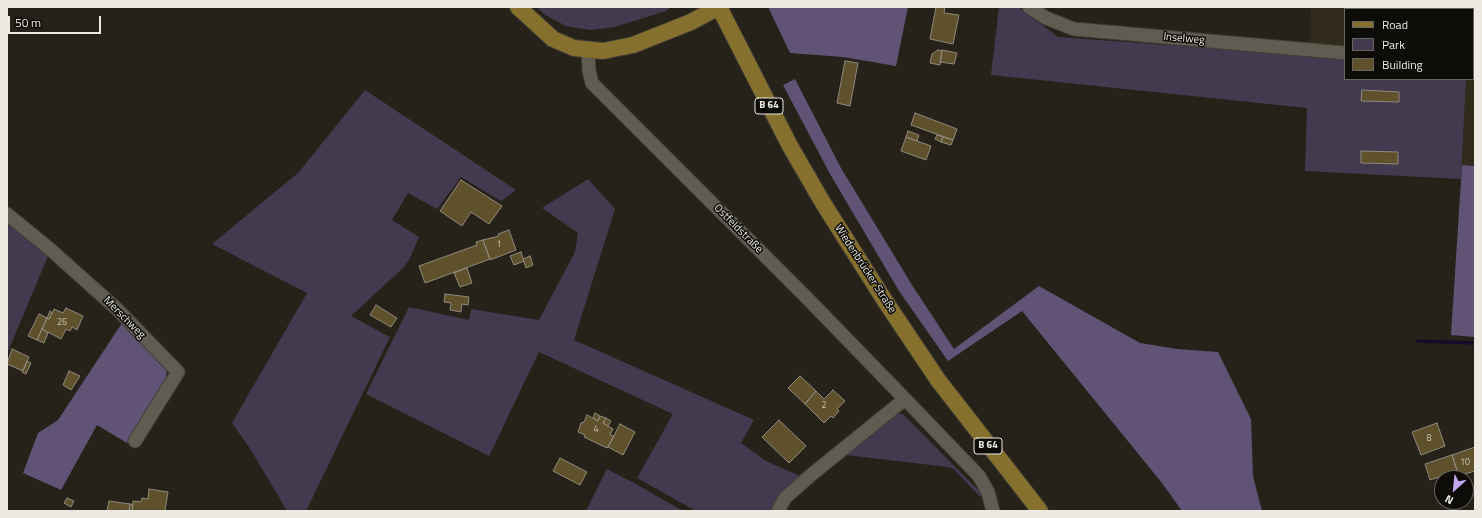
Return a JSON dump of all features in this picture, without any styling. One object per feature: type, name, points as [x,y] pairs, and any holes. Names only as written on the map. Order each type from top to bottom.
[{"type":"main road","name":"Wiedenbrücker Straße","points":[[518,7],[553,39],[568,46],[588,50],[609,51],[633,45],[691,22],[719,7],[794,153],[822,203],[938,380],[1040,511]]},
{"type":"street","name":"Inselweg","points":[[1029,7],[1046,18],[1074,29],[1344,53]]},
{"type":"street","name":"Ostfeldstraße","points":[[588,50],[589,71],[592,82],[598,89],[807,298],[979,476],[988,492],[993,511]]},
{"type":"street","name":"Merschweg","points":[[7,214],[51,250],[112,305],[178,372],[135,441]]},
{"type":"street","points":[[778,511],[785,498],[811,475],[905,399]]},
{"type":"shaded area","points":[[768,7],[908,7],[896,66],[843,57],[790,53]]},
{"type":"shaded area","points":[[1311,7],[1475,7],[1475,166],[1462,165],[1466,80],[1474,80],[1474,8],[1344,8],[1344,46],[1310,44]]},
{"type":"shaded area","points":[[795,79],[841,168],[912,285],[954,349],[1039,286],[1140,343],[1177,349],[1218,352],[1251,419],[1253,476],[1262,511],[1182,511],[1162,483],[1022,311],[948,361],[899,291],[830,174],[783,85]]},
{"type":"shaded area","points":[[1462,165],[1475,166],[1475,337],[1451,335]]},
{"type":"shaded area","points":[[122,323],[167,367],[166,382],[127,443],[97,425],[61,490],[23,473],[38,433],[58,420]]},
{"type":"green space","points":[[537,7],[671,7],[666,11],[615,27],[590,30],[566,26],[545,15]]},
{"type":"green space","points":[[999,7],[1018,7],[1058,37],[1344,58],[1344,80],[1466,80],[1461,179],[1305,171],[1307,108],[991,75]]},
{"type":"green space","points":[[365,90],[516,190],[501,201],[461,177],[437,209],[408,193],[392,220],[419,237],[410,258],[404,267],[351,316],[390,337],[306,511],[287,511],[251,450],[232,423],[307,293],[212,244],[298,173]]},
{"type":"green space","points":[[588,179],[615,209],[574,340],[754,420],[741,443],[766,461],[802,477],[774,511],[696,511],[637,478],[673,414],[539,352],[489,456],[366,394],[409,307],[469,320],[471,309],[539,320],[575,252],[578,233],[542,208]]},
{"type":"green space","points":[[7,221],[48,256],[7,354]]},
{"type":"green space","points":[[897,413],[903,414],[982,494],[980,497],[955,470],[948,467],[846,455]]},
{"type":"green space","points":[[607,469],[634,483],[683,511],[586,511]]},
{"type":"building","points":[[936,7],[945,7],[944,13],[959,15],[953,44],[930,39]]},
{"type":"building","points":[[1368,7],[1384,7],[1384,8]]},
{"type":"building","points":[[938,50],[942,51],[940,65],[930,63],[932,54]]},
{"type":"building","points":[[942,50],[957,53],[954,64],[940,62]]},
{"type":"building","points":[[845,61],[858,63],[850,106],[837,103]]},
{"type":"building","points":[[1362,90],[1399,92],[1399,102],[1361,101]]},
{"type":"building","points":[[915,113],[957,129],[953,140],[911,125]]},
{"type":"building","points":[[908,131],[919,135],[917,141],[906,137]]},
{"type":"building","points":[[937,135],[943,137],[941,142],[935,139]]},
{"type":"building","points":[[906,137],[931,146],[926,160],[901,151]]},
{"type":"building","points":[[943,137],[953,140],[951,145],[941,142]]},
{"type":"building","points":[[1361,151],[1398,152],[1398,164],[1361,163]]},
{"type":"building","points":[[461,180],[502,206],[489,224],[471,212],[462,226],[440,211]]},
{"type":"building","points":[[509,230],[516,250],[490,260],[483,240],[499,236],[498,234]]},
{"type":"building","points":[[483,240],[490,259],[425,283],[419,266],[477,245],[476,242]]},
{"type":"building","points":[[521,252],[524,261],[514,265],[510,256]]},
{"type":"building","points":[[530,256],[533,265],[526,268],[523,259]]},
{"type":"building","points":[[467,268],[472,283],[460,287],[454,273]]},
{"type":"building","points":[[445,294],[469,297],[468,305],[462,304],[461,312],[450,310],[451,303],[444,302]]},
{"type":"building","points":[[376,305],[397,318],[391,327],[370,315]]},
{"type":"building","points":[[66,308],[83,316],[77,330],[72,327],[70,331],[66,329],[61,339],[42,329],[47,318],[49,319],[54,309],[63,313]]},
{"type":"building","points":[[50,311],[52,313],[49,319],[47,318]]},
{"type":"building","points":[[39,314],[47,318],[37,340],[28,336]]},
{"type":"building","points":[[42,329],[48,333],[44,343],[37,340]]},
{"type":"building","points":[[12,349],[29,357],[23,371],[7,364]]},
{"type":"building","points":[[27,361],[31,363],[26,374],[22,372]]},
{"type":"building","points":[[69,371],[80,376],[71,390],[63,385]]},
{"type":"building","points":[[800,376],[816,391],[805,404],[788,388]]},
{"type":"building","points":[[833,390],[845,401],[837,409],[839,411],[833,418],[831,416],[824,423],[805,404],[816,391],[824,399]]},
{"type":"building","points":[[595,413],[600,416],[598,421],[593,418]]},
{"type":"building","points":[[587,415],[598,421],[600,416],[606,418],[603,423],[613,429],[610,435],[614,436],[607,448],[584,437],[585,435],[578,432],[581,423],[584,422]]},
{"type":"building","points":[[606,418],[611,421],[608,426],[603,423]]},
{"type":"building","points":[[779,420],[806,446],[789,463],[762,437]]},
{"type":"building","points":[[1437,423],[1445,446],[1421,455],[1412,432]]},
{"type":"building","points":[[620,424],[635,432],[623,455],[608,447]]},
{"type":"building","points":[[1475,447],[1475,471],[1457,470],[1452,455]]},
{"type":"building","points":[[1452,455],[1457,470],[1434,470],[1434,479],[1430,480],[1425,464]]},
{"type":"building","points":[[560,458],[587,472],[580,485],[553,471]]},
{"type":"building","points":[[149,489],[168,492],[165,511],[132,511],[133,501],[141,502],[142,498],[148,499]]},
{"type":"building","points":[[67,498],[74,501],[71,507],[64,503]]},
{"type":"building","points":[[109,501],[130,504],[129,511],[107,511]]},
{"type":"building","points":[[130,504],[133,505],[132,511],[129,511]]},
{"type":"waterway","points":[[1417,341],[1475,343]]}]
